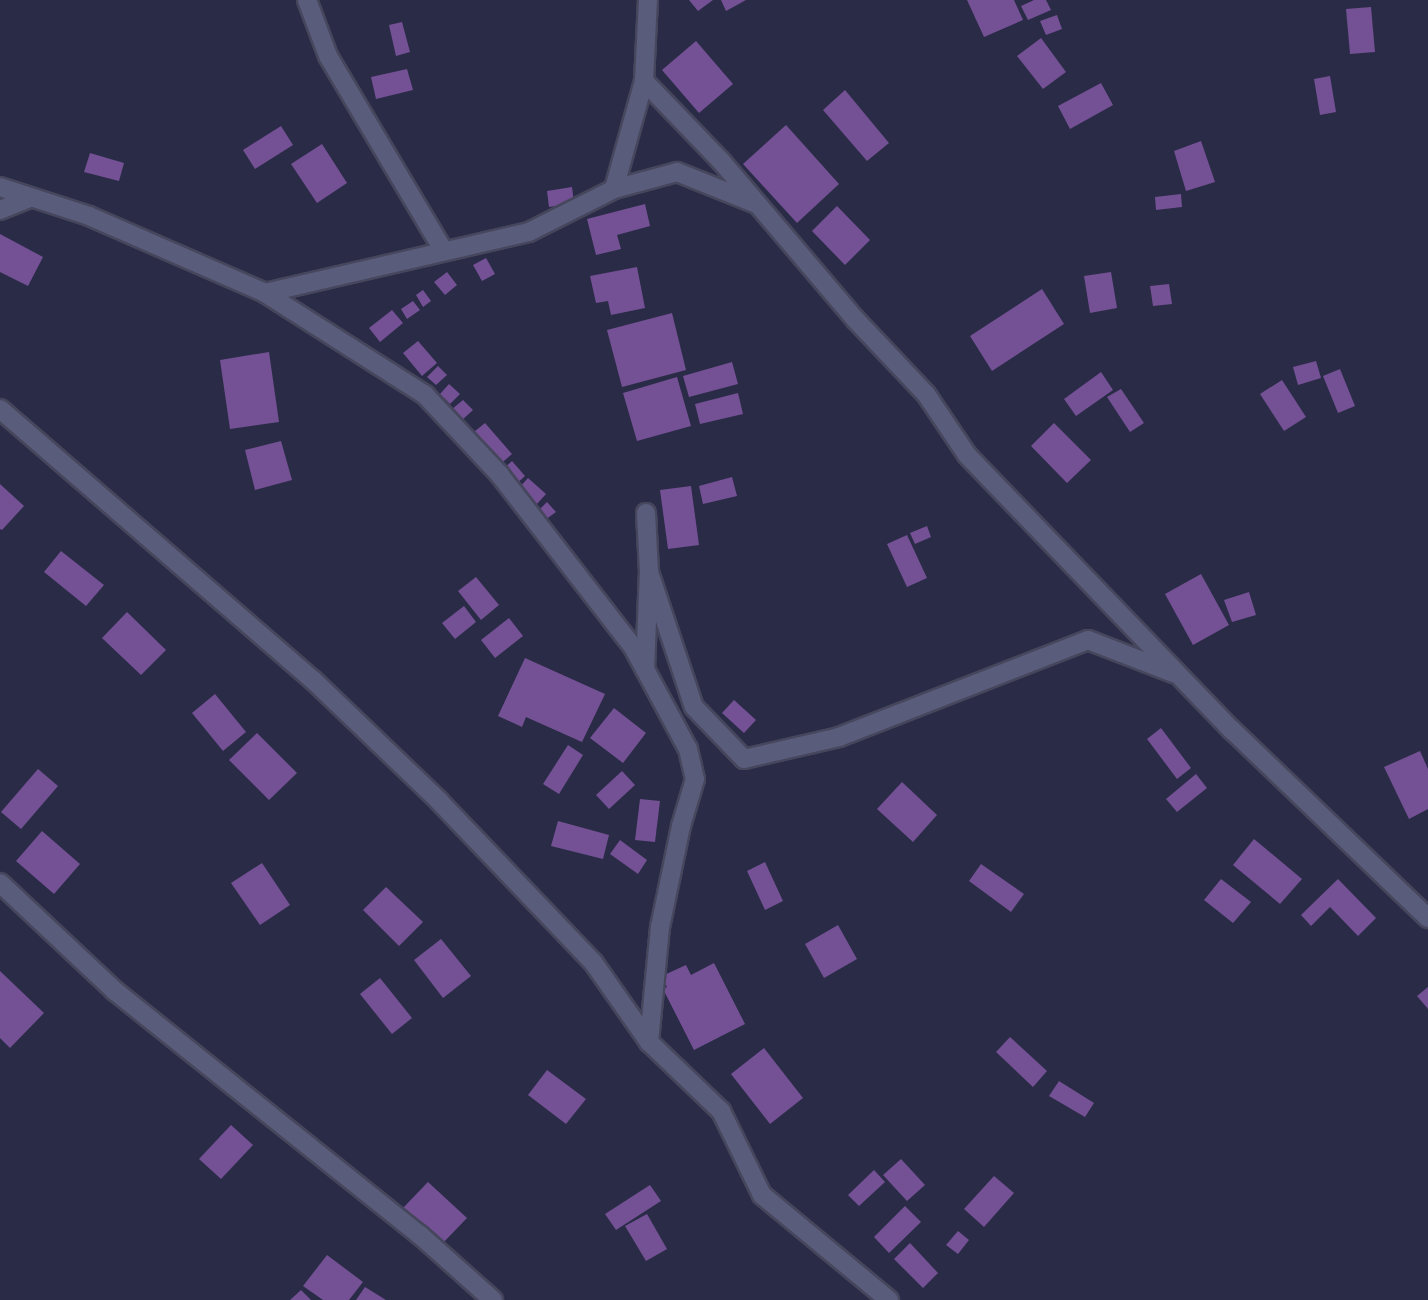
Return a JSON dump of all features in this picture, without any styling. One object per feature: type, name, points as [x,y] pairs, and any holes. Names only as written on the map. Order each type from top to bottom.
[{"type":"street","points":[[307,0],[328,56],[443,250]]},
{"type":"street","points":[[614,189],[645,81],[648,0]]},
{"type":"street","points":[[645,81],[721,161],[855,319],[926,394],[967,455],[1180,675],[1428,918]]},
{"type":"street","points":[[265,293],[529,232],[614,189],[677,172],[758,205]]},
{"type":"street","points":[[0,187],[89,216],[265,293],[425,395],[500,475],[633,647],[688,749],[695,779],[681,825],[660,927],[649,1042]]},
{"type":"street","points":[[0,210],[29,198]]},
{"type":"street","points":[[0,409],[313,680],[439,801],[593,962],[649,1042],[722,1111],[762,1195],[889,1300]]},
{"type":"street","points":[[645,670],[649,572],[646,513]]},
{"type":"street","points":[[649,572],[694,707],[744,759],[839,737],[1088,640],[1180,675]]},
{"type":"street","points":[[0,883],[116,991],[420,1235],[493,1300]]},
{"type":"building","points":[[689,0],[713,0],[698,11]]},
{"type":"building","points":[[721,0],[746,0],[726,11]]},
{"type":"building","points":[[967,0],[1014,0],[1023,20],[984,37]]},
{"type":"building","points":[[1034,0],[1046,0],[1051,10],[1028,20],[1021,6]]},
{"type":"building","points":[[1371,7],[1375,52],[1350,54],[1346,9]]},
{"type":"building","points":[[1057,15],[1062,29],[1046,35],[1040,21]]},
{"type":"building","points":[[402,22],[410,52],[396,56],[389,25]]},
{"type":"building","points":[[1041,38],[1066,72],[1043,89],[1017,56]]},
{"type":"building","points":[[696,41],[733,84],[699,113],[662,70]]},
{"type":"building","points":[[407,69],[413,90],[376,99],[371,77]]},
{"type":"building","points":[[1330,76],[1336,112],[1320,115],[1314,79]]},
{"type":"building","points":[[1101,83],[1113,105],[1070,129],[1058,106]]},
{"type":"building","points":[[845,90],[889,143],[867,161],[823,110]]},
{"type":"building","points":[[786,125],[839,184],[797,223],[743,164]]},
{"type":"building","points":[[281,126],[293,145],[255,169],[243,150]]},
{"type":"building","points":[[1201,141],[1215,182],[1186,191],[1174,151]]},
{"type":"building","points":[[322,144],[347,183],[317,203],[291,164]]},
{"type":"building","points":[[90,153],[124,163],[119,181],[84,172]]},
{"type":"building","points":[[572,187],[574,203],[549,207],[547,191]]},
{"type":"building","points":[[1181,194],[1182,207],[1156,210],[1155,197]]},
{"type":"building","points":[[645,204],[650,226],[617,235],[621,249],[596,255],[587,219]]},
{"type":"building","points":[[837,206],[870,240],[845,265],[812,231]]},
{"type":"building","points":[[0,234],[43,257],[28,286],[0,272]]},
{"type":"building","points":[[486,258],[495,274],[482,281],[473,265]]},
{"type":"building","points":[[637,267],[645,308],[611,315],[608,301],[596,303],[590,276]]},
{"type":"building","points":[[447,272],[457,285],[445,295],[434,282]]},
{"type":"building","points":[[1111,272],[1117,308],[1090,313],[1084,276]]},
{"type":"building","points":[[1169,284],[1172,304],[1153,306],[1150,286]]},
{"type":"building","points":[[1042,289],[1064,324],[992,371],[970,336]]},
{"type":"building","points":[[423,290],[431,301],[423,307],[416,295]]},
{"type":"building","points":[[413,301],[420,310],[407,319],[401,309]]},
{"type":"building","points":[[392,310],[403,323],[380,342],[369,328]]},
{"type":"building","points":[[672,313],[686,370],[622,387],[607,330]]},
{"type":"building","points":[[418,341],[437,363],[422,376],[403,353]]},
{"type":"building","points":[[269,352],[279,422],[230,429],[220,360]]},
{"type":"building","points":[[1316,361],[1321,378],[1298,385],[1293,367]]},
{"type":"building","points":[[732,362],[738,384],[689,397],[683,376]]},
{"type":"building","points":[[438,366],[447,375],[436,385],[427,377]]},
{"type":"building","points":[[1340,369],[1355,406],[1338,413],[1323,376]]},
{"type":"building","points":[[1101,372],[1113,390],[1076,416],[1064,399]]},
{"type":"building","points":[[677,377],[691,426],[637,441],[623,393]]},
{"type":"building","points":[[1282,380],[1306,417],[1284,431],[1260,394]]},
{"type":"building","points":[[449,384],[460,394],[450,404],[440,394]]},
{"type":"building","points":[[1121,389],[1144,423],[1130,432],[1107,397]]},
{"type":"building","points":[[738,393],[743,414],[700,424],[695,404]]},
{"type":"building","points":[[463,400],[473,410],[461,421],[451,410]]},
{"type":"building","points":[[485,423],[512,454],[497,467],[469,436]]},
{"type":"building","points":[[1054,423],[1091,460],[1067,483],[1031,446]]},
{"type":"building","points":[[281,441],[292,480],[255,490],[245,450]]},
{"type":"building","points":[[512,461],[525,476],[513,487],[500,472]]},
{"type":"building","points":[[732,477],[737,496],[703,504],[699,486]]},
{"type":"building","points":[[528,478],[546,494],[536,505],[518,489]]},
{"type":"building","points":[[0,484],[24,506],[2,530],[0,529]]},
{"type":"building","points":[[691,486],[699,545],[668,549],[660,490]]},
{"type":"building","points":[[547,502],[556,512],[545,520],[538,511]]},
{"type":"building","points":[[927,526],[931,537],[915,544],[910,533]]},
{"type":"building","points":[[907,535],[927,578],[907,587],[887,544]]},
{"type":"building","points":[[61,551],[104,585],[86,606],[44,572]]},
{"type":"building","points":[[1201,574],[1229,625],[1193,645],[1165,594]]},
{"type":"building","points":[[476,577],[499,605],[481,620],[458,591]]},
{"type":"building","points":[[1249,592],[1256,615],[1232,622],[1224,600]]},
{"type":"building","points":[[464,606],[476,622],[455,639],[442,623]]},
{"type":"building","points":[[127,612],[166,650],[141,675],[102,638]]},
{"type":"building","points":[[509,618],[523,636],[495,658],[481,640]]},
{"type":"building","points":[[525,658],[605,694],[582,742],[526,717],[522,727],[498,716]]},
{"type":"building","points":[[215,694],[246,732],[223,751],[192,713]]},
{"type":"building","points":[[734,700],[756,720],[744,733],[722,713]]},
{"type":"building","points":[[614,708],[646,733],[623,763],[590,738]]},
{"type":"building","points":[[1161,728],[1191,768],[1177,779],[1147,739]]},
{"type":"building","points":[[257,733],[297,773],[269,800],[229,760]]},
{"type":"building","points":[[568,745],[583,755],[559,794],[543,784]]},
{"type":"building","points":[[1420,751],[1428,769],[1428,809],[1409,819],[1384,767]]},
{"type":"building","points":[[38,769],[58,786],[21,829],[1,812]]},
{"type":"building","points":[[622,771],[635,785],[609,809],[596,795]]},
{"type":"building","points":[[1196,774],[1207,788],[1177,812],[1166,799]]},
{"type":"building","points":[[902,782],[937,815],[913,842],[877,809]]},
{"type":"building","points":[[640,799],[660,801],[655,842],[635,840]]},
{"type":"building","points":[[558,821],[609,835],[603,859],[551,846]]},
{"type":"building","points":[[42,831],[80,864],[54,894],[16,861]]},
{"type":"building","points":[[1254,839],[1302,879],[1280,904],[1233,865]]},
{"type":"building","points":[[620,840],[647,860],[638,874],[610,854]]},
{"type":"building","points":[[765,862],[783,901],[765,910],[747,871]]},
{"type":"building","points":[[262,863],[290,905],[260,925],[231,883]]},
{"type":"building","points":[[981,864],[1024,894],[1011,912],[969,881]]},
{"type":"building","points":[[1221,879],[1251,902],[1233,923],[1204,900]]},
{"type":"building","points":[[1338,879],[1376,918],[1358,936],[1330,907],[1311,926],[1301,915]]},
{"type":"building","points":[[386,887],[423,922],[399,946],[363,910]]},
{"type":"building","points":[[838,925],[857,959],[824,978],[805,944]]},
{"type":"building","points":[[441,939],[471,976],[443,998],[414,960]]},
{"type":"building","points":[[714,963],[745,1024],[694,1050],[663,989],[667,987],[662,976],[686,965],[691,975]]},
{"type":"building","points":[[0,971],[44,1013],[10,1048],[0,1038]]},
{"type":"building","points":[[380,978],[412,1018],[392,1034],[360,994]]},
{"type":"building","points":[[1428,987],[1428,1009],[1417,996]]},
{"type":"building","points":[[1010,1037],[1047,1071],[1033,1087],[996,1052]]},
{"type":"building","points":[[764,1048],[803,1098],[770,1124],[731,1074]]},
{"type":"building","points":[[547,1070],[586,1099],[566,1124],[528,1095]]},
{"type":"building","points":[[1059,1081],[1094,1103],[1085,1117],[1049,1096]]},
{"type":"building","points":[[231,1125],[253,1145],[221,1179],[199,1159]]},
{"type":"building","points":[[901,1159],[925,1185],[907,1201],[883,1175]]},
{"type":"building","points":[[874,1170],[885,1182],[859,1206],[848,1195]]},
{"type":"building","points":[[994,1176],[1014,1193],[984,1227],[964,1209]]},
{"type":"building","points":[[428,1182],[467,1218],[441,1245],[402,1209]]},
{"type":"building","points":[[650,1185],[661,1201],[616,1230],[605,1214]]},
{"type":"building","points":[[905,1206],[921,1222],[889,1253],[874,1237]]},
{"type":"building","points":[[647,1214],[667,1249],[646,1261],[625,1226]]},
{"type":"building","points":[[958,1231],[969,1240],[958,1254],[946,1245]]},
{"type":"building","points":[[910,1243],[938,1273],[923,1288],[894,1259]]},
{"type":"building","points":[[327,1255],[363,1282],[349,1300],[323,1300],[303,1286]]},
{"type":"building","points":[[365,1287],[386,1300],[356,1300]]},
{"type":"building","points":[[301,1290],[311,1300],[290,1300]]}]
